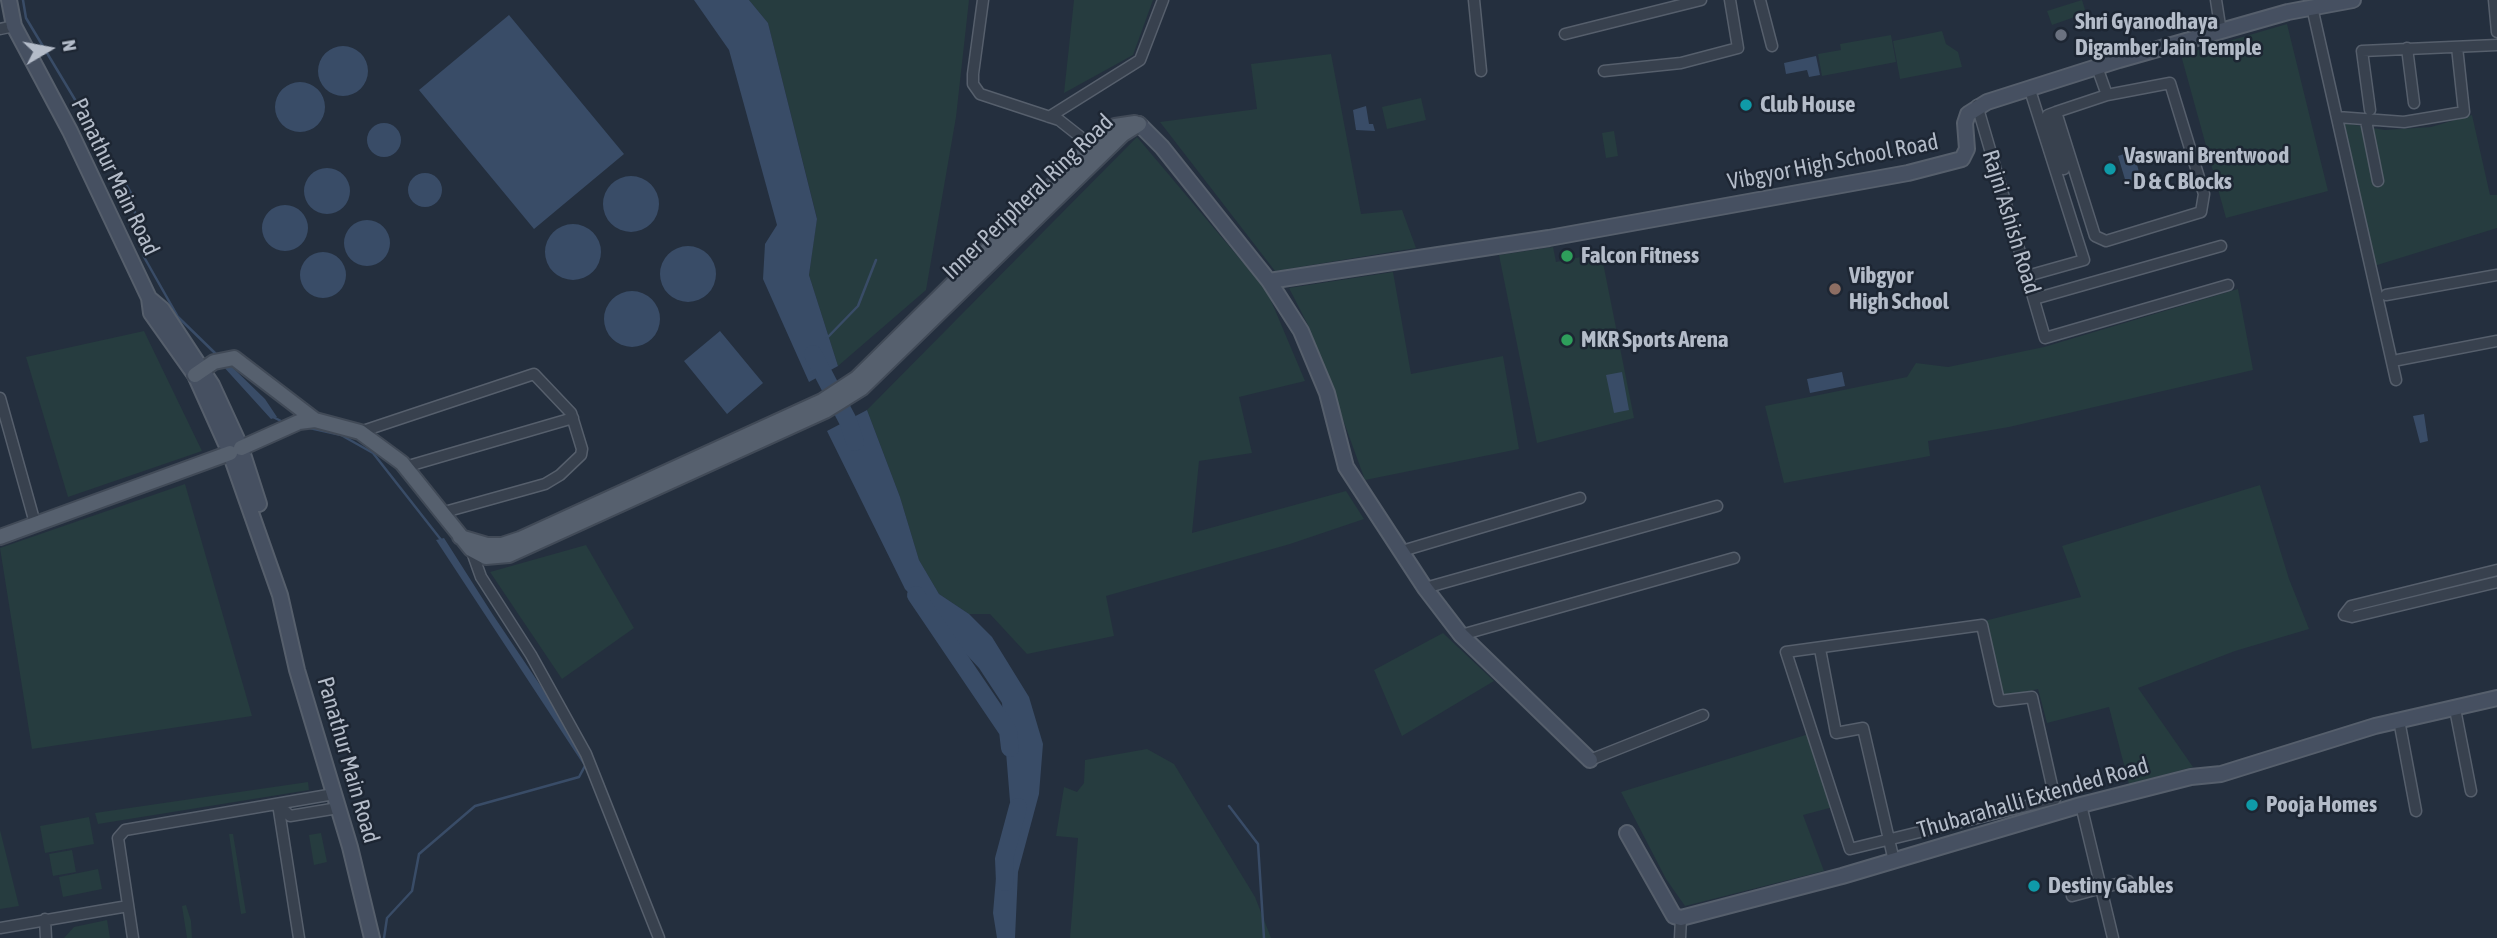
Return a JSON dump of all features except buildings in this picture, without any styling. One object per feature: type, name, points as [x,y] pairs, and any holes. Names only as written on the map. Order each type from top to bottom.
[{"type":"main road","name":"Inner Peripheral Ring Road","points":[[860,383],[1092,146],[1119,130],[1139,124]]},
{"type":"main road","name":"Inner Peripheral Ring Road","points":[[471,549],[486,557],[509,555],[823,406],[860,383],[1119,130]]},
{"type":"main road","points":[[209,366],[234,358],[243,362],[293,406],[315,421],[360,432],[405,467],[471,549]]},
{"type":"main road","name":"Inner Peripheral Ring Road","points":[[460,537],[487,545],[502,545],[520,539],[823,406]]},
{"type":"main road","points":[[0,537],[236,451],[294,425],[315,421]]},
{"type":"street","name":"Panathur Main Road","points":[[9,0],[7,28],[69,131],[149,298],[162,309],[209,366],[283,583],[280,596],[298,670],[372,938]]},
{"type":"street","points":[[982,0],[973,84],[979,93],[1054,119],[1092,146]]},
{"type":"street","points":[[1054,119],[1140,60],[1164,0]]},
{"type":"street","points":[[1474,0],[1481,71]]},
{"type":"street","points":[[1565,34],[1688,1],[1701,0]]},
{"type":"street","points":[[1604,71],[1681,63],[1738,48],[1730,0]]},
{"type":"street","points":[[1760,0],[1772,46]]},
{"type":"street","points":[[2216,0],[2221,32]]},
{"type":"street","points":[[1976,106],[2029,87],[2221,32],[2287,6],[2312,7],[2353,0]]},
{"type":"street","points":[[2494,0],[2497,30]]},
{"type":"street","points":[[2312,7],[2396,380]]},
{"type":"street","points":[[2370,110],[2362,51],[2497,45]]},
{"type":"street","points":[[2337,117],[2404,122],[2464,112],[2457,47]]},
{"type":"street","points":[[2407,48],[2414,103]]},
{"type":"street","points":[[2097,67],[2107,95]]},
{"type":"street","points":[[2064,169],[2048,115],[2107,95],[2175,82],[2191,130]]},
{"type":"street","points":[[2056,112],[2095,236],[2106,241],[2201,212],[2204,194],[2170,83]]},
{"type":"street","points":[[2027,276],[2084,260],[2029,87]]},
{"type":"street","name":"Rajni Ashish Road","points":[[1976,106],[2027,276],[2037,298],[2045,338],[2228,285]]},
{"type":"street","name":"Vibgyor High School Road","points":[[1269,281],[1549,239],[1962,159],[1967,149],[1965,123],[1968,114],[1976,106]]},
{"type":"street","points":[[2365,121],[2378,181]]},
{"type":"street","points":[[1139,124],[1162,147],[1269,281],[1301,331],[1327,393],[1346,467],[1426,588],[1461,635],[1590,760],[1703,715]]},
{"type":"street","points":[[2045,316],[2037,298],[2221,246]]},
{"type":"street","points":[[2386,295],[2497,275]]},
{"type":"street","points":[[2398,360],[2497,341]]},
{"type":"street","points":[[360,432],[534,374],[573,418],[582,452],[561,475],[545,484],[441,513]]},
{"type":"street","points":[[0,398],[34,523]]},
{"type":"street","points":[[405,467],[573,418]]},
{"type":"street","points":[[1402,551],[1580,498]]},
{"type":"street","points":[[1426,588],[1717,506]]},
{"type":"street","points":[[471,549],[481,577],[538,667],[586,754],[659,938]]},
{"type":"street","points":[[1461,635],[1734,558]]},
{"type":"street","points":[[2497,570],[2351,606],[2344,615],[2352,617],[2497,582]]},
{"type":"street","points":[[2462,579],[2465,590]]},
{"type":"street","points":[[2436,585],[2438,596]]},
{"type":"street","points":[[1982,625],[1998,701],[2032,697],[2055,799],[1974,816],[1850,849],[1786,652],[1820,649],[1982,625]]},
{"type":"street","points":[[1820,649],[1836,733],[1863,728],[1894,861]]},
{"type":"street","name":"Thubarahalli Extended Road","points":[[1682,918],[1894,861],[2081,805],[2192,777],[2221,774],[2399,720],[2497,698]]},
{"type":"street","points":[[2455,709],[2471,791]]},
{"type":"street","points":[[2399,720],[2416,811]]},
{"type":"street","points":[[278,804],[290,816],[336,801]]},
{"type":"street","points":[[133,938],[118,838],[125,830],[278,804]]},
{"type":"street","points":[[278,804],[299,938]]},
{"type":"street","points":[[2081,805],[2113,938]]},
{"type":"street","points":[[1974,816],[1980,836]]},
{"type":"street","points":[[1627,833],[1674,916],[1682,918],[1679,938]]},
{"type":"street","points":[[2072,896],[2128,881]]},
{"type":"street","points":[[0,928],[128,906]]},
{"type":"street","points":[[45,919],[46,938]]},
{"type":"green space","points":[[749,0],[969,0],[956,117],[926,290],[838,366],[809,275],[817,218],[768,23]]},
{"type":"green space","points":[[1074,0],[1153,0],[1133,55],[1064,93]]},
{"type":"green space","points":[[2082,0],[2086,13],[2052,25],[2047,11]]},
{"type":"green space","points":[[2287,24],[2328,191],[2226,218],[2181,55]]},
{"type":"green space","points":[[1942,31],[1946,44],[1958,52],[1962,67],[1900,79],[1893,41]]},
{"type":"green space","points":[[1891,35],[1896,62],[1822,76],[1818,54],[1841,50],[1840,44]]},
{"type":"green space","points":[[1331,54],[1361,214],[1402,210],[1416,248],[1275,271],[1160,122],[1257,109],[1251,64]]},
{"type":"green space","points":[[1421,98],[1426,120],[1387,129],[1382,107]]},
{"type":"green space","points":[[2472,115],[2490,195],[2497,195],[2497,228],[2374,266],[2342,123],[2385,130],[2431,127]]},
{"type":"green space","points":[[1614,131],[1618,156],[1606,158],[1602,133]]},
{"type":"green space","points":[[1137,137],[1267,291],[1305,381],[1239,397],[1252,453],[1199,461],[1192,533],[1346,491],[1364,519],[1290,544],[1106,596],[1114,636],[1027,654],[990,614],[969,614],[939,594],[919,560],[900,497],[867,410]]},
{"type":"green space","name":"MKR Sports Arena","points":[[1553,247],[1556,262],[1601,253],[1634,418],[1537,443],[1499,255]]},
{"type":"green space","points":[[1393,272],[1411,374],[1503,356],[1519,449],[1365,480],[1310,329],[1289,288]]},
{"type":"green space","points":[[2238,289],[2253,370],[2009,427],[1928,441],[1930,456],[1784,483],[1765,406],[1907,377],[1916,363],[1948,367],[2044,347]]},
{"type":"green space","points":[[144,331],[202,451],[68,497],[26,357]]},
{"type":"green space","points":[[185,484],[252,716],[32,749],[0,548]]},
{"type":"green space","points":[[2260,485],[2289,579],[2309,629],[2235,651],[2138,688],[2193,767],[2129,784],[2109,707],[2047,723],[2038,689],[2004,697],[1984,621],[2081,597],[2062,546]]},
{"type":"green space","points":[[586,545],[634,628],[562,679],[490,572]]},
{"type":"green space","points":[[1443,633],[1494,681],[1402,736],[1374,670]]},
{"type":"green space","points":[[1812,733],[1837,806],[1803,815],[1824,871],[1685,906],[1666,879],[1621,792]]},
{"type":"green space","points":[[1147,749],[1174,764],[1255,897],[1271,938],[1070,938],[1078,838],[1056,836],[1064,787],[1077,792],[1084,783],[1085,760]]},
{"type":"green space","points":[[308,782],[309,790],[98,824],[95,813]]},
{"type":"green space","points":[[89,817],[94,844],[45,853],[40,826]]},
{"type":"green space","points":[[0,830],[19,906],[0,909]]},
{"type":"green space","points":[[321,833],[327,862],[314,865],[309,835]]},
{"type":"green space","points":[[229,834],[233,834],[246,913],[241,914]]},
{"type":"green space","points":[[72,850],[76,872],[53,876],[49,854]]},
{"type":"green space","points":[[98,869],[102,889],[63,897],[59,877]]},
{"type":"green space","points":[[186,905],[192,938],[187,938],[182,906]]},
{"type":"green space","points":[[107,920],[110,938],[64,938],[74,927]]},
{"type":"water","points":[[694,0],[749,0],[768,23],[817,219],[809,275],[838,366],[809,382],[763,279],[765,244],[777,225],[729,50]]},
{"type":"water","points":[[509,15],[624,154],[534,229],[419,90]]},
{"type":"water","points":[[343,46],[361,53],[368,71],[361,89],[343,96],[325,89],[318,71],[325,53]]},
{"type":"water","points":[[1816,56],[1820,75],[1809,77],[1807,70],[1786,74],[1784,63]]},
{"type":"water","points":[[300,82],[318,89],[325,107],[318,125],[300,132],[282,125],[275,107],[282,89]]},
{"type":"water","points":[[1366,106],[1369,124],[1373,124],[1375,131],[1356,130],[1353,110]]},
{"type":"water","points":[[384,123],[396,128],[401,140],[396,152],[384,157],[372,152],[367,140],[372,128]]},
{"type":"water","points":[[2133,151],[2142,182],[2127,186],[2118,156]]},
{"type":"water","points":[[327,168],[343,175],[350,191],[343,207],[327,214],[311,207],[304,191],[311,175]]},
{"type":"water","points":[[425,173],[437,178],[442,190],[437,202],[425,207],[413,202],[408,190],[413,178]]},
{"type":"water","points":[[626,176],[636,176],[651,184],[657,193],[657,215],[651,224],[636,232],[626,232],[608,220],[603,209],[603,199],[615,181]]},
{"type":"water","points":[[285,205],[301,212],[308,228],[301,244],[285,251],[269,244],[262,228],[269,212]]},
{"type":"water","points":[[367,220],[383,227],[390,243],[383,259],[367,266],[351,259],[344,243],[351,227]]},
{"type":"water","points":[[568,224],[578,224],[593,232],[599,241],[599,263],[593,272],[578,280],[568,280],[550,268],[545,257],[545,247],[557,229]]},
{"type":"water","points":[[683,246],[693,246],[708,254],[714,263],[714,285],[708,294],[693,302],[683,302],[665,290],[660,279],[660,269],[672,251]]},
{"type":"water","points":[[323,252],[339,259],[346,275],[339,291],[323,298],[307,291],[300,275],[307,259]]},
{"type":"water","points":[[627,291],[637,291],[652,299],[658,308],[658,330],[652,339],[637,347],[627,347],[609,335],[604,324],[604,314],[616,296]]},
{"type":"water","points":[[720,331],[763,383],[727,414],[684,361]]},
{"type":"water","points":[[228,363],[265,399],[277,417],[271,419],[222,365]]},
{"type":"water","points":[[1622,372],[1629,410],[1614,413],[1606,375]]},
{"type":"water","points":[[1842,372],[1845,386],[1810,393],[1807,379]]},
{"type":"water","points":[[867,410],[900,497],[919,560],[939,594],[969,614],[992,637],[1029,697],[1043,744],[1039,794],[1018,872],[1015,938],[997,938],[993,913],[996,878],[1013,838],[1002,703],[979,668],[905,589],[827,431]]},
{"type":"water","points":[[2424,414],[2428,441],[2420,443],[2413,416]]},
{"type":"water","points":[[444,538],[592,762],[583,764],[436,540]]},
{"type":"waterway","points":[[23,0],[26,18],[131,193],[144,257],[178,317],[217,355]]},
{"type":"waterway","points":[[827,338],[858,306],[876,260]]},
{"type":"waterway","points":[[813,354],[848,421],[855,442]]},
{"type":"waterway","points":[[273,417],[285,423]]},
{"type":"waterway","points":[[305,427],[341,435],[373,453],[442,541]]},
{"type":"waterway","points":[[916,595],[1008,731],[1010,748]]},
{"type":"waterway","points":[[384,938],[387,918],[412,891],[419,854],[475,806],[579,777],[586,764]]},
{"type":"waterway","points":[[1229,806],[1258,844],[1264,938]]},
{"type":"waterway","points":[[1005,882],[1004,859],[1018,807]]},
{"type":"place","name":"Shri Gyanodhaya Digamber Jain Temple","points":[[2061,35]]},
{"type":"place","name":"Club House","points":[[1746,105]]},
{"type":"place","name":"Vaswani Brentwood - D & C Blocks","points":[[2110,169]]},
{"type":"place","name":"Falcon Fitness","points":[[1567,256]]},
{"type":"place","name":"Vibgyor High School","points":[[1835,289]]},
{"type":"place","name":"MKR Sports Arena","points":[[1567,340]]},
{"type":"place","name":"Pooja Homes","points":[[2252,805]]},
{"type":"place","name":"Destiny Gables","points":[[2034,886]]}]
